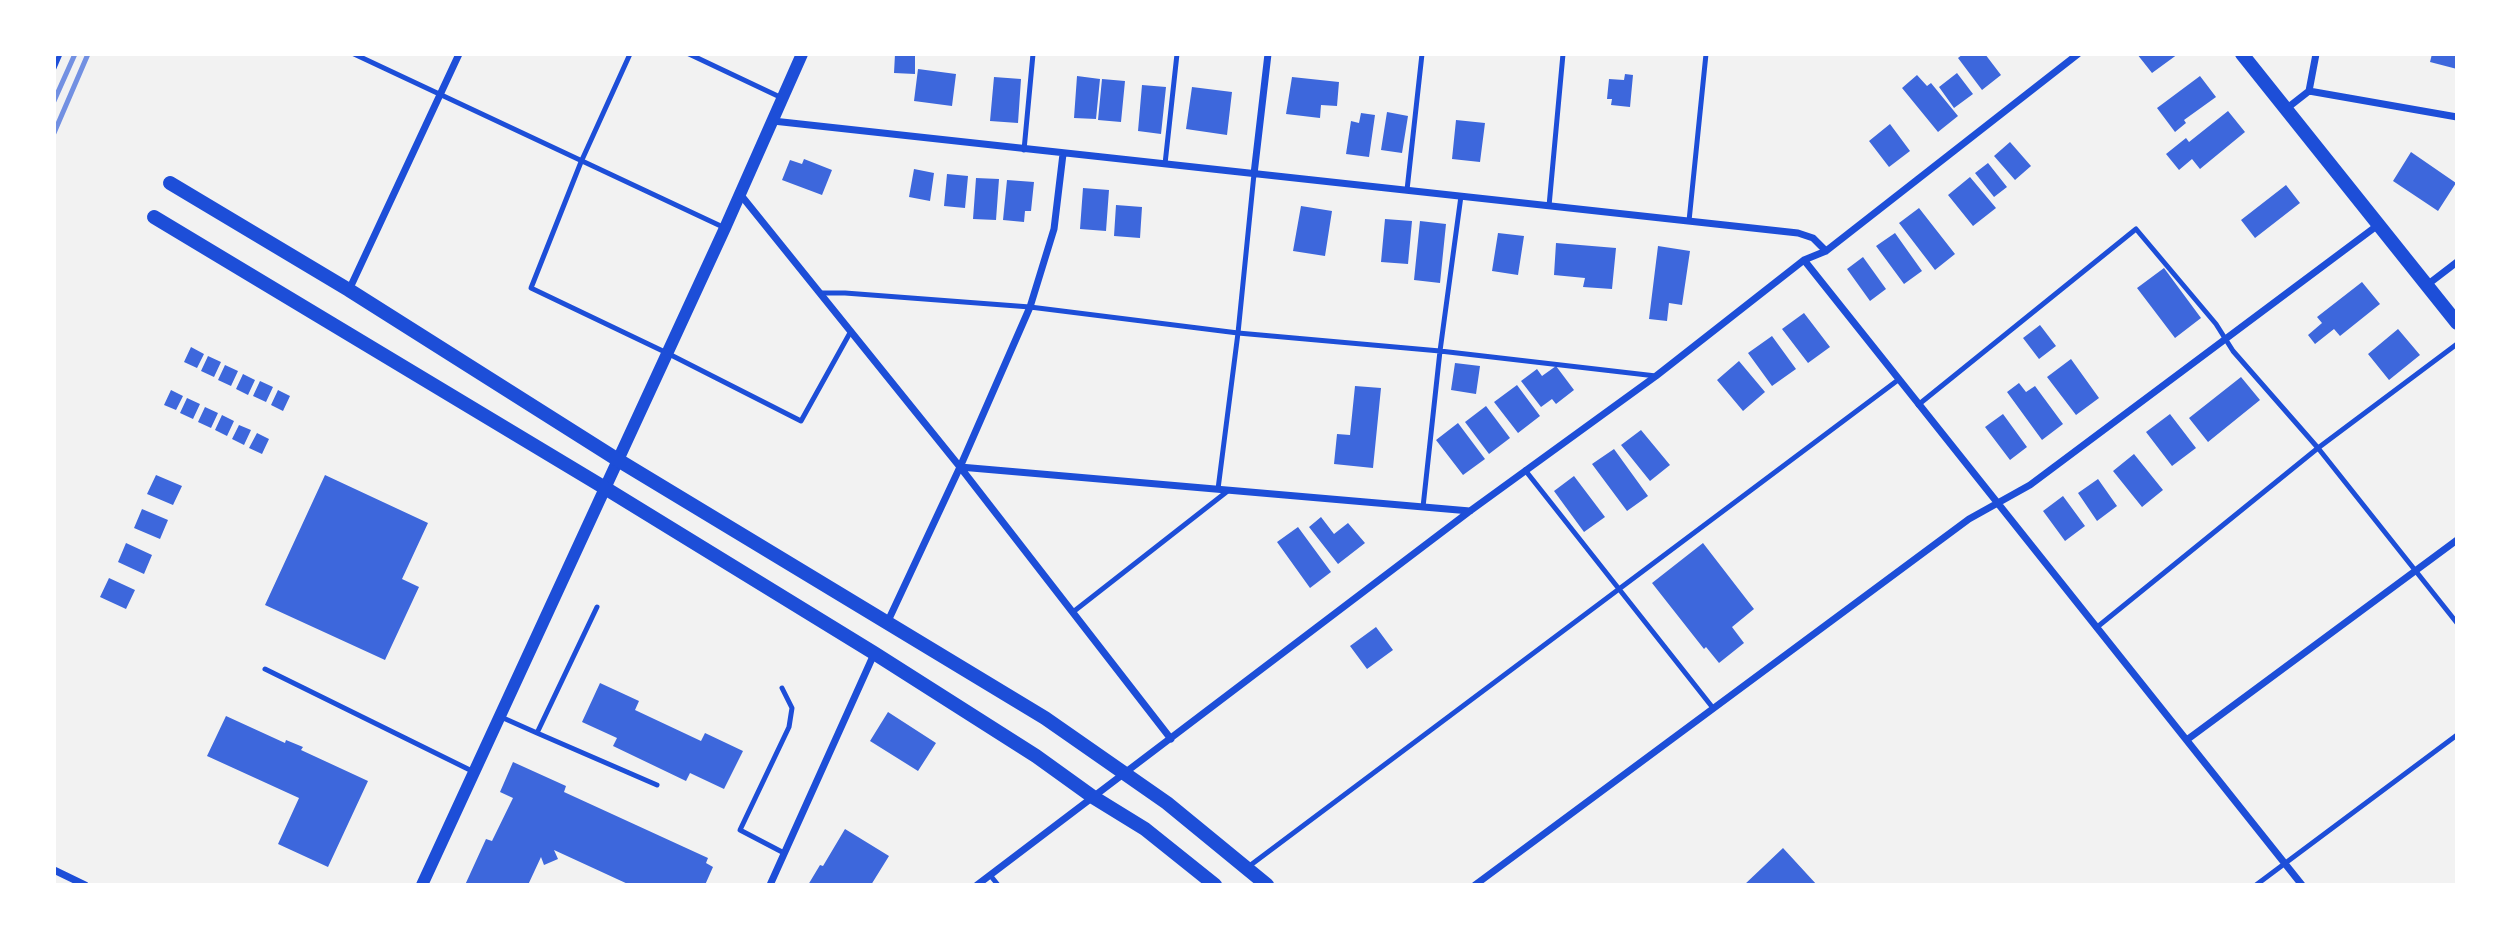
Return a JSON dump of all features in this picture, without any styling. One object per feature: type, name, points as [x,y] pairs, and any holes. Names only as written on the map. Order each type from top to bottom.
[{"type":"main road","points":[[2242,54],[2457,323]]},
{"type":"main road","points":[[170,183],[349,290],[618,460],[1045,718],[1125,772],[1267,885]]},
{"type":"main road","points":[[154,217],[605,488],[1037,755],[1093,797],[1145,830],[1215,885]]},
{"type":"street","points":[[349,290],[459,54]]},
{"type":"street","points":[[422,885],[725,228],[802,54]]},
{"type":"street","points":[[1254,174],[1268,54]]},
{"type":"street","points":[[977,885],[1470,511],[1656,376],[1804,260],[1826,251],[2078,54]]},
{"type":"street","points":[[2286,109],[2309,91],[2316,54]]},
{"type":"street","points":[[2309,91],[2457,117]]},
{"type":"street","points":[[772,121],[1798,233],[1813,238],[1826,251]]},
{"type":"street","points":[[888,621],[960,467],[1030,307],[1054,229],[1063,154]]},
{"type":"street","points":[[740,194],[960,467],[1171,739]]},
{"type":"street","points":[[1478,884],[1969,519],[2030,485],[2378,225]]},
{"type":"street","points":[[1804,260],[2302,885]]},
{"type":"street","points":[[2427,286],[2457,262]]},
{"type":"street","points":[[960,467],[1470,511]]},
{"type":"street","points":[[2188,739],[2457,540]]},
{"type":"street","points":[[770,885],[874,653]]},
{"type":"street","points":[[54,870],[85,885]]},
{"type":"lane","points":[[54,68],[60,54]]},
{"type":"lane","points":[[354,54],[725,228]]},
{"type":"lane","points":[[630,54],[581,162],[531,288],[801,421],[851,331]]},
{"type":"lane","points":[[690,54],[782,98]]},
{"type":"lane","points":[[1024,149],[1033,54]]},
{"type":"lane","points":[[1165,164],[1177,54]]},
{"type":"lane","points":[[1407,190],[1422,54]]},
{"type":"lane","points":[[1549,206],[1563,54]]},
{"type":"lane","points":[[1689,221],[1706,54]]},
{"type":"lane","points":[[1218,489],[1238,333],[1254,174]]},
{"type":"lane","points":[[1423,507],[1461,196]]},
{"type":"lane","points":[[1918,405],[2136,229],[2233,351],[2318,448],[2457,623]]},
{"type":"lane","points":[[820,293],[1030,307],[1238,333],[1440,351],[1656,376]]},
{"type":"lane","points":[[2096,628],[2318,448],[2457,345]]},
{"type":"lane","points":[[1247,867],[1898,380]]},
{"type":"lane","points":[[1525,470],[1713,708]]},
{"type":"lane","points":[[1073,612],[1229,490]]},
{"type":"lane","points":[[537,733],[597,607]]},
{"type":"lane","points":[[265,669],[474,772]]},
{"type":"lane","points":[[782,688],[792,708],[789,727],[740,830],[784,853]]},
{"type":"lane","points":[[500,716],[657,785]]},
{"type":"lane","points":[[2256,885],[2457,735]]},
{"type":"lane","points":[[990,875],[998,885]]},
{"type":"building","points":[[895,54],[915,54],[915,74],[894,73]]},
{"type":"building","points":[[1963,54],[1985,54],[2001,75],[1982,90],[1958,58]]},
{"type":"building","points":[[2137,54],[2178,54],[2152,73]]},
{"type":"building","points":[[2432,54],[2457,54],[2457,69],[2430,62]]},
{"type":"building","points":[[918,69],[956,74],[952,106],[914,101]]},
{"type":"building","points":[[1957,73],[1973,94],[1954,108],[1939,87]]},
{"type":"building","points":[[1625,74],[1633,75],[1630,107],[1611,105],[1612,99],[1607,99],[1609,79],[1624,80]]},
{"type":"building","points":[[1917,75],[1927,86],[1931,83],[1958,116],[1938,132],[1902,88]]},
{"type":"building","points":[[1077,76],[1100,79],[1096,119],[1074,118]]},
{"type":"building","points":[[2200,76],[2216,97],[2184,120],[2186,123],[2175,132],[2157,108]]},
{"type":"building","points":[[994,77],[1021,79],[1018,123],[990,121]]},
{"type":"building","points":[[1292,77],[1339,82],[1337,106],[1321,105],[1320,118],[1286,114]]},
{"type":"building","points":[[1102,79],[1125,81],[1121,122],[1098,120]]},
{"type":"building","points":[[1142,85],[1166,87],[1161,134],[1138,131]]},
{"type":"building","points":[[1192,87],[1232,92],[1227,135],[1186,129]]},
{"type":"building","points":[[2228,111],[2245,132],[2200,169],[2192,159],[2179,170],[2166,154],[2186,138],[2189,142]]},
{"type":"building","points":[[1387,112],[1408,116],[1402,153],[1381,150]]},
{"type":"building","points":[[1361,113],[1375,115],[1369,157],[1346,154],[1351,121],[1359,123]]},
{"type":"building","points":[[1456,120],[1485,123],[1480,162],[1452,159]]},
{"type":"building","points":[[1890,124],[1910,151],[1889,167],[1869,141]]},
{"type":"building","points":[[2010,142],[2031,166],[2015,180],[1994,156]]},
{"type":"building","points":[[2411,152],[2456,183],[2438,211],[2393,181]]},
{"type":"building","points":[[804,159],[832,170],[822,195],[782,180],[790,160],[802,164]]},
{"type":"building","points":[[1988,163],[2007,187],[1994,197],[1975,173]]},
{"type":"building","points":[[914,169],[934,173],[930,201],[909,197]]},
{"type":"building","points":[[947,174],[968,176],[965,208],[944,206]]},
{"type":"building","points":[[1970,177],[1996,208],[1973,226],[1948,195]]},
{"type":"building","points":[[976,178],[999,179],[996,220],[973,219]]},
{"type":"building","points":[[1007,180],[1034,182],[1031,211],[1025,211],[1024,222],[1003,220]]},
{"type":"building","points":[[2286,185],[2300,203],[2255,238],[2241,220]]},
{"type":"building","points":[[1083,188],[1109,190],[1106,231],[1080,229]]},
{"type":"building","points":[[1116,205],[1142,207],[1140,238],[1114,236]]},
{"type":"building","points":[[1301,206],[1332,211],[1325,256],[1293,251]]},
{"type":"building","points":[[1919,208],[1955,254],[1935,270],[1899,223]]},
{"type":"building","points":[[1385,219],[1412,221],[1408,264],[1381,262]]},
{"type":"building","points":[[1420,221],[1446,224],[1440,283],[1414,280]]},
{"type":"building","points":[[1498,233],[1524,236],[1518,275],[1492,271]]},
{"type":"building","points":[[1895,233],[1922,271],[1904,284],[1876,246]]},
{"type":"building","points":[[1556,243],[1616,248],[1612,289],[1583,287],[1585,278],[1554,275]]},
{"type":"building","points":[[1658,246],[1690,251],[1682,305],[1669,303],[1667,321],[1649,319]]},
{"type":"building","points":[[1863,257],[1886,289],[1870,301],[1847,269]]},
{"type":"building","points":[[2164,268],[2201,318],[2175,338],[2137,288]]},
{"type":"building","points":[[2362,282],[2380,304],[2340,336],[2334,329],[2315,344],[2308,335],[2322,323],[2317,317]]},
{"type":"building","points":[[1804,313],[1830,347],[1808,363],[1782,329]]},
{"type":"building","points":[[2040,325],[2056,346],[2039,359],[2023,338]]},
{"type":"building","points":[[2398,329],[2420,355],[2389,380],[2368,354]]},
{"type":"building","points":[[1772,336],[1796,369],[1772,386],[1748,353]]},
{"type":"building","points":[[191,347],[204,354],[197,368],[184,362]]},
{"type":"building","points":[[208,356],[221,362],[214,377],[201,371]]},
{"type":"building","points":[[2071,359],[2099,398],[2076,415],[2047,377]]},
{"type":"building","points":[[1739,361],[1765,392],[1743,411],[1717,380]]},
{"type":"building","points":[[1455,363],[1480,366],[1476,394],[1451,390]]},
{"type":"building","points":[[225,365],[238,371],[231,386],[218,380]]},
{"type":"building","points":[[1556,366],[1574,390],[1556,404],[1552,399],[1541,407],[1521,381],[1537,369],[1542,376]]},
{"type":"building","points":[[243,374],[255,380],[248,395],[236,389]]},
{"type":"building","points":[[2241,377],[2260,400],[2208,442],[2189,418]]},
{"type":"building","points":[[260,381],[273,387],[266,402],[253,396]]},
{"type":"building","points":[[2019,383],[2026,392],[2035,386],[2063,424],[2042,440],[2007,392]]},
{"type":"building","points":[[1517,385],[1540,416],[1518,433],[1494,402]]},
{"type":"building","points":[[1355,386],[1381,388],[1373,468],[1334,464],[1337,434],[1350,435]]},
{"type":"building","points":[[171,390],[183,396],[176,410],[164,405]]},
{"type":"building","points":[[278,390],[290,396],[283,411],[271,405]]},
{"type":"building","points":[[187,398],[200,404],[193,419],[180,413]]},
{"type":"building","points":[[1486,406],[1510,438],[1489,454],[1465,422]]},
{"type":"building","points":[[205,407],[218,413],[211,428],[198,422]]},
{"type":"building","points":[[2003,414],[2027,447],[2010,460],[1985,427]]},
{"type":"building","points":[[2170,414],[2196,448],[2172,466],[2146,432]]},
{"type":"building","points":[[222,415],[234,421],[227,436],[215,430]]},
{"type":"building","points":[[1458,423],[1485,459],[1463,475],[1436,440]]},
{"type":"building","points":[[239,425],[251,430],[244,445],[232,439]]},
{"type":"building","points":[[1641,430],[1670,465],[1650,481],[1621,445]]},
{"type":"building","points":[[257,433],[269,439],[262,454],[249,448]]},
{"type":"building","points":[[1614,449],[1648,496],[1627,511],[1592,464]]},
{"type":"building","points":[[2134,454],[2163,490],[2142,507],[2113,471]]},
{"type":"building","points":[[156,475],[182,486],[173,505],[147,494]]},
{"type":"building","points":[[325,475],[428,523],[402,579],[419,587],[385,660],[265,605]]},
{"type":"building","points":[[1574,476],[1605,517],[1584,532],[1554,491]]},
{"type":"building","points":[[2098,479],[2117,506],[2097,521],[2078,493]]},
{"type":"building","points":[[2063,496],[2085,526],[2065,541],[2043,511]]},
{"type":"building","points":[[142,509],[168,520],[160,539],[134,528]]},
{"type":"building","points":[[1321,517],[1334,534],[1348,523],[1365,543],[1338,564],[1309,527]]},
{"type":"building","points":[[1298,527],[1331,572],[1310,588],[1277,542]]},
{"type":"building","points":[[126,543],[152,555],[144,574],[118,562]]},
{"type":"building","points":[[1703,543],[1754,609],[1732,627],[1744,643],[1719,663],[1706,647],[1704,649],[1652,583]]},
{"type":"building","points":[[109,578],[135,590],[126,609],[100,597]]},
{"type":"building","points":[[1376,627],[1393,650],[1367,669],[1350,646]]},
{"type":"building","points":[[600,683],[639,701],[635,710],[701,741],[705,733],[743,751],[724,789],[690,773],[686,781],[613,746],[617,738],[582,722]]},
{"type":"building","points":[[888,712],[936,743],[918,771],[870,741]]},
{"type":"building","points":[[226,716],[285,743],[286,740],[303,747],[301,750],[368,781],[328,867],[278,844],[299,798],[207,756]]},
{"type":"building","points":[[513,762],[566,786],[564,792],[708,858],[706,863],[713,867],[705,885],[630,885],[554,850],[558,859],[544,865],[541,857],[528,885],[465,885],[486,839],[492,841],[513,798],[500,792]]},
{"type":"building","points":[[845,829],[889,856],[871,885],[808,885],[820,865],[823,866]]},
{"type":"building","points":[[1783,848],[1817,885],[1744,885]]},
{"type":"railway","points":[[54,101],[75,54]]},
{"type":"railway","points":[[54,133],[88,54]]}]
